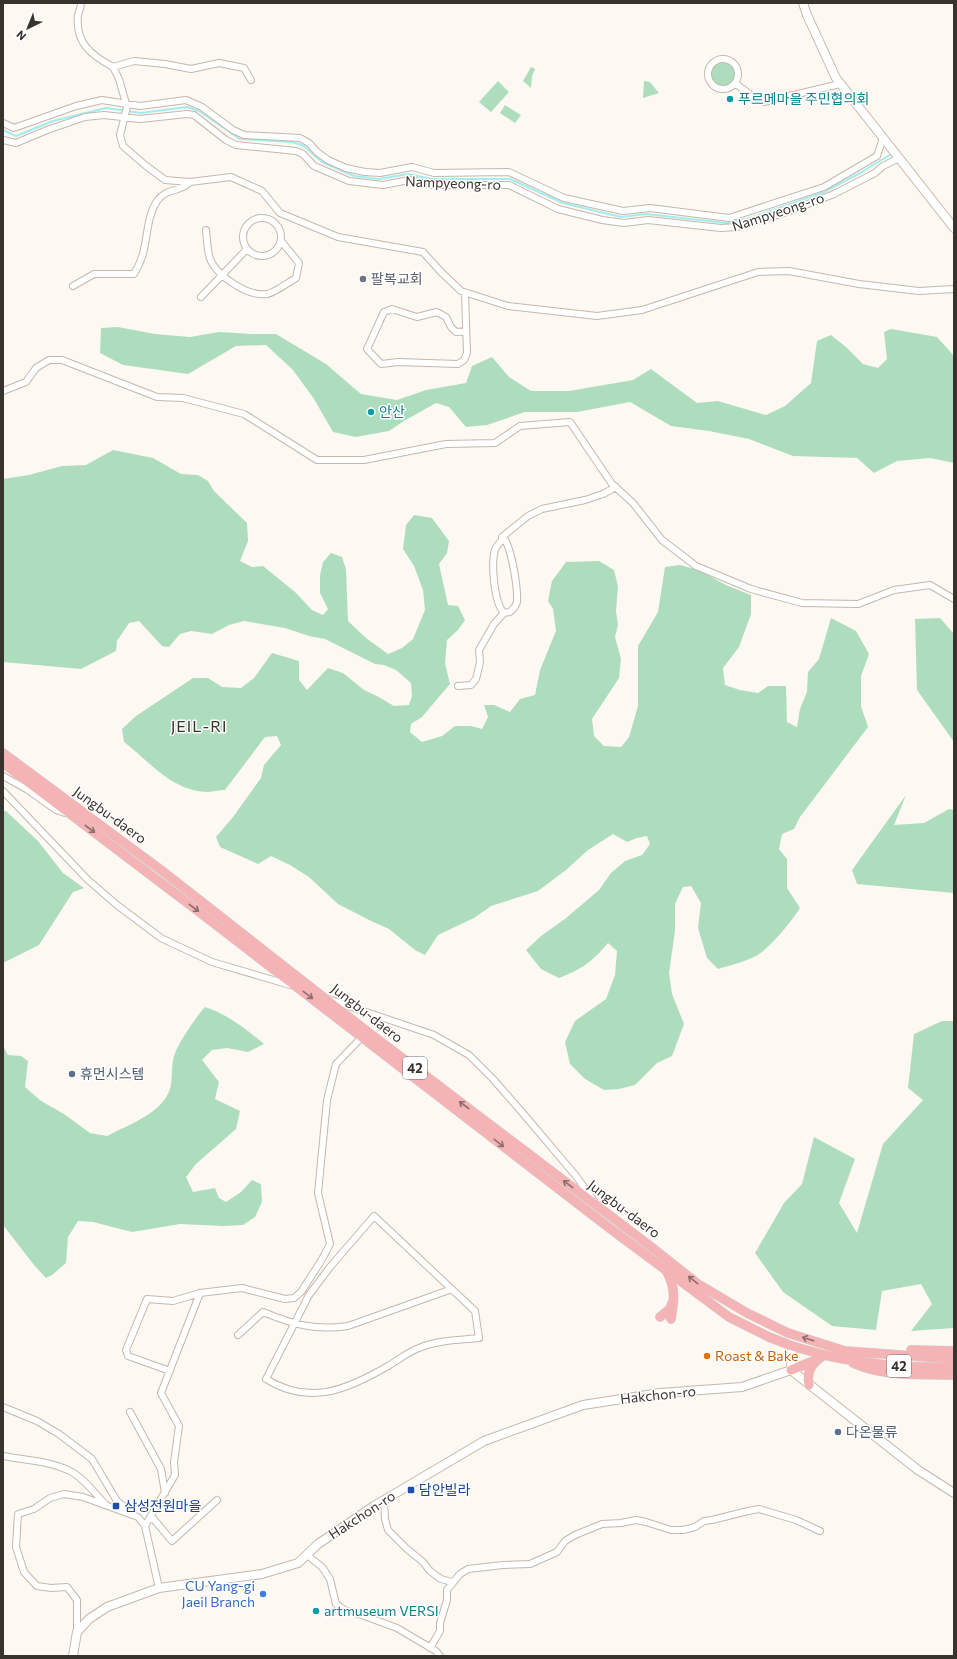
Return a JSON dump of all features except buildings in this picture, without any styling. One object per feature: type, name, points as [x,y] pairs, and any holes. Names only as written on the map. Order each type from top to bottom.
[{"type":"main road","name":"Jungbu-daero","points":[[3,753],[161,870],[323,997],[698,1284],[747,1313],[788,1333],[845,1355]]},
{"type":"main road","name":"Jungbu-daero","points":[[3,764],[729,1317],[768,1337],[821,1357],[845,1355]]},
{"type":"main road","points":[[667,1271],[672,1282],[675,1296],[671,1319]]},
{"type":"main road","points":[[660,1318],[670,1309],[675,1296]]},
{"type":"main road","points":[[845,1355],[870,1349],[954,1351]]},
{"type":"main road","points":[[845,1355],[866,1369],[883,1372],[954,1375]]},
{"type":"main road","name":"42","points":[[845,1355],[954,1359]]},
{"type":"main road","name":"42","points":[[845,1355],[893,1366],[954,1368]]},
{"type":"main road","points":[[791,1370],[821,1357]]},
{"type":"main road","points":[[809,1385],[807,1378],[809,1370],[821,1357]]},
{"type":"street","points":[[81,3],[78,15],[80,35],[86,48],[95,57],[112,67],[119,79],[126,105],[120,135],[123,146],[145,165],[165,180],[190,182],[231,177],[262,191],[280,213],[338,237],[423,252],[440,272],[465,293],[508,306],[597,316],[642,310],[758,272],[789,271],[859,284],[919,290],[954,289]]},
{"type":"street","points":[[803,3],[832,71],[840,84],[954,228]]},
{"type":"street","points":[[722,58],[733,63],[738,72],[736,84],[725,90],[720,90],[712,86],[707,75],[711,64],[722,58]]},
{"type":"street","points":[[112,67],[134,61],[165,64],[191,69],[219,63],[244,68],[251,80]]},
{"type":"street","points":[[736,84],[756,99],[764,102],[790,94],[840,84]]},
{"type":"street","name":"Nampyeong-ro","points":[[3,123],[14,128],[76,106],[102,100],[140,106],[186,100],[202,107],[233,130],[244,135],[300,138],[309,143],[317,152],[328,160],[346,168],[380,173],[412,167],[434,173],[509,172],[564,198],[623,211],[650,208],[729,218],[824,186],[877,156],[883,138]]},
{"type":"street","name":"Nampyeong-ro","points":[[3,140],[16,143],[84,117],[104,115],[140,119],[186,114],[194,115],[226,140],[236,144],[296,151],[303,154],[314,166],[349,181],[383,185],[409,180],[433,185],[509,185],[558,209],[602,220],[624,223],[648,220],[721,228],[737,227],[790,211],[827,197],[875,173],[883,166],[899,158]]},
{"type":"street","points":[[74,286],[94,274],[134,274],[142,257],[148,224],[157,201],[167,191],[185,188],[190,182]]},
{"type":"street","points":[[276,223],[285,215]]},
{"type":"street","points":[[264,218],[276,223],[280,229],[281,241],[275,252],[264,256],[257,256],[247,249],[243,237],[247,225],[252,220],[264,218]]},
{"type":"street","points":[[206,230],[209,256],[222,276],[244,290],[256,294],[268,294],[296,278],[299,263],[281,241]]},
{"type":"street","points":[[201,297],[247,249]]},
{"type":"street","points":[[465,293],[467,353],[464,360],[458,364],[398,362],[381,364],[366,349],[384,312],[392,309],[417,317],[437,312],[446,316],[451,327],[456,332],[466,331]]},
{"type":"street","points":[[3,391],[26,382],[36,368],[49,360],[62,360],[158,397],[184,398],[244,414],[316,460],[364,460],[446,444],[495,443],[520,426],[570,422],[616,487],[633,503],[662,540],[696,566],[751,589],[802,603],[858,604],[894,590],[930,585],[954,600]]},
{"type":"street","points":[[504,613],[498,603],[492,563],[495,549],[502,540],[502,537],[528,516],[542,509],[591,498],[616,487]]},
{"type":"street","points":[[458,686],[471,684],[476,679],[480,662],[479,650],[494,624],[504,613],[510,612],[515,607],[517,591],[511,556],[505,540],[502,540]]},
{"type":"street","points":[[3,776],[28,790],[56,810],[73,816]]},
{"type":"street","points":[[3,791],[88,880],[116,905],[161,938],[212,962],[296,986]]},
{"type":"street","points":[[323,997],[434,1034],[468,1055],[493,1079],[521,1111],[576,1176],[598,1208]]},
{"type":"street","points":[[170,1370],[128,1356],[126,1350],[147,1299],[173,1301],[200,1293],[242,1288],[284,1299],[294,1298],[301,1292],[321,1261],[330,1244],[318,1193],[327,1100],[336,1064],[362,1037]]},
{"type":"street","points":[[374,1216],[452,1289],[475,1311],[479,1338],[420,1347],[368,1378],[350,1386],[329,1392],[304,1393],[280,1388],[266,1379],[309,1295],[330,1267],[374,1216]]},
{"type":"street","points":[[321,1261],[330,1267]]},
{"type":"street","points":[[238,1335],[263,1312],[294,1324],[331,1329],[348,1326],[452,1289]]},
{"type":"street","points":[[145,1526],[175,1475],[174,1462],[179,1426],[161,1393],[200,1293]]},
{"type":"street","points":[[792,1346],[791,1370],[918,1470],[954,1493]]},
{"type":"street","name":"Hakchon-ro","points":[[77,1632],[89,1619],[107,1607],[159,1588],[262,1574],[298,1563],[318,1544],[384,1500],[484,1441],[583,1405],[660,1393],[742,1387],[791,1370]]},
{"type":"street","points":[[3,1407],[37,1421],[54,1430],[92,1459],[117,1501],[138,1517],[145,1526],[159,1588]]},
{"type":"street","points":[[130,1412],[161,1469],[165,1493]]},
{"type":"street","points":[[3,1456],[53,1465],[71,1472],[89,1487],[106,1506]]},
{"type":"street","points":[[73,1656],[77,1632],[78,1600],[67,1587],[51,1588],[37,1586],[24,1572],[16,1548],[18,1514],[34,1509],[50,1498],[64,1494],[73,1495],[138,1517]]},
{"type":"street","points":[[151,1516],[172,1541],[217,1500]]},
{"type":"street","points":[[384,1500],[385,1519],[388,1530],[423,1562],[430,1571],[441,1579],[452,1582]]},
{"type":"street","points":[[430,1648],[440,1631],[440,1623],[447,1600],[448,1590],[452,1582],[460,1574],[468,1569],[530,1564],[556,1552],[565,1541],[575,1535],[602,1524],[610,1522],[621,1523],[636,1520],[671,1530],[683,1530],[695,1527],[704,1521],[759,1509],[796,1520],[820,1531]]},
{"type":"street","points":[[307,1555],[322,1567],[330,1579],[336,1604],[346,1611],[359,1614],[397,1628],[417,1638],[430,1648],[436,1650],[440,1656]]},
{"type":"green space","points":[[723,62],[728,63],[734,69],[734,79],[728,85],[723,86],[718,85],[712,79],[711,74],[712,69],[718,63]]},
{"type":"green space","points":[[531,67],[535,69],[532,76],[531,88],[523,81]]},
{"type":"green space","points":[[498,81],[509,92],[491,112],[479,102]]},
{"type":"green space","points":[[644,81],[650,82],[659,93],[643,98]]},
{"type":"green space","points":[[505,105],[521,115],[515,123],[500,113]]},
{"type":"green space","points":[[118,327],[155,334],[190,337],[219,332],[276,334],[326,364],[361,394],[397,400],[426,390],[466,383],[472,366],[492,357],[509,377],[531,391],[569,391],[633,380],[651,369],[697,403],[718,401],[766,415],[785,406],[811,383],[817,341],[831,335],[863,364],[878,368],[887,359],[884,332],[891,329],[937,337],[954,356],[954,463],[930,458],[897,461],[874,473],[857,458],[793,456],[749,439],[709,431],[671,426],[630,402],[577,412],[525,412],[487,425],[466,427],[449,407],[436,403],[389,431],[356,437],[333,432],[314,399],[293,370],[266,345],[236,346],[188,374],[123,365],[100,353],[101,328]]},
{"type":"green space","points":[[113,450],[153,458],[181,474],[198,475],[208,481],[214,491],[247,523],[248,541],[240,561],[252,567],[263,566],[295,592],[312,610],[323,615],[328,609],[320,593],[320,575],[323,562],[331,553],[342,557],[346,569],[348,621],[366,638],[388,654],[402,648],[413,639],[425,610],[423,590],[414,566],[403,549],[406,525],[414,515],[432,518],[449,541],[447,553],[439,564],[448,605],[458,606],[465,620],[458,630],[447,640],[445,663],[450,684],[422,717],[411,724],[410,732],[422,742],[442,736],[455,726],[471,726],[482,729],[488,717],[484,705],[494,705],[510,712],[520,699],[535,695],[540,670],[556,631],[553,609],[548,601],[552,581],[566,562],[599,561],[614,570],[618,586],[616,611],[618,625],[615,637],[621,659],[619,678],[592,719],[594,736],[604,746],[621,747],[629,737],[638,706],[638,646],[658,612],[665,567],[680,565],[698,570],[726,585],[751,595],[751,614],[739,647],[723,668],[725,685],[740,690],[758,693],[768,686],[786,686],[787,722],[797,727],[800,709],[807,692],[808,672],[819,659],[831,618],[856,631],[869,654],[861,676],[861,706],[868,727],[800,817],[794,829],[782,834],[779,849],[787,859],[787,888],[800,908],[780,934],[762,952],[747,960],[718,969],[707,958],[698,928],[701,903],[691,886],[683,887],[675,904],[675,931],[669,973],[672,994],[684,1024],[672,1056],[657,1063],[635,1085],[619,1089],[604,1090],[585,1079],[570,1064],[565,1042],[575,1021],[606,999],[615,975],[617,951],[608,943],[586,964],[559,978],[541,969],[526,950],[541,936],[566,918],[599,890],[611,873],[625,861],[642,855],[650,844],[647,836],[627,842],[613,834],[588,850],[566,870],[538,891],[491,906],[474,918],[438,935],[425,955],[415,950],[389,929],[338,904],[309,877],[290,865],[271,856],[258,864],[220,847],[216,837],[233,817],[261,778],[264,765],[281,745],[277,736],[265,737],[225,790],[206,792],[193,790],[172,781],[124,742],[122,729],[136,716],[193,678],[208,678],[222,687],[241,688],[254,678],[272,653],[299,661],[299,680],[307,690],[328,668],[343,673],[364,690],[394,706],[409,705],[412,696],[411,683],[396,670],[384,665],[375,664],[325,639],[309,636],[285,628],[244,621],[229,625],[212,634],[191,631],[180,634],[169,647],[162,646],[139,621],[129,623],[117,641],[116,651],[81,669],[3,662],[3,479],[29,475],[62,466],[86,465]]},
{"type":"green space","points":[[940,618],[954,634],[954,742],[917,690],[915,619]]},
{"type":"green space","points":[[906,795],[894,825],[924,823],[949,809],[954,810],[954,893],[857,884],[852,870]]},
{"type":"green space","points":[[3,811],[6,811],[38,841],[63,873],[84,888],[73,892],[39,945],[3,963]]},
{"type":"green space","points":[[205,1007],[229,1018],[264,1044],[248,1052],[227,1048],[212,1050],[202,1060],[219,1082],[215,1099],[240,1111],[236,1129],[196,1164],[186,1177],[193,1192],[215,1188],[219,1198],[226,1202],[241,1192],[252,1180],[261,1184],[262,1202],[255,1217],[243,1225],[223,1226],[180,1224],[132,1232],[93,1222],[78,1221],[68,1237],[66,1263],[46,1278],[3,1225],[3,1046],[8,1055],[21,1056],[28,1061],[25,1087],[41,1101],[64,1114],[90,1133],[107,1136],[148,1114],[160,1105],[166,1098],[171,1085],[175,1053],[188,1030]]},
{"type":"green space","points":[[942,1021],[954,1021],[954,1328],[911,1331],[932,1304],[921,1284],[882,1291],[876,1330],[832,1326],[783,1292],[755,1253],[784,1203],[802,1184],[814,1137],[855,1159],[839,1203],[857,1233],[883,1144],[923,1100],[908,1088],[914,1034]]},
{"type":"waterway","points":[[3,130],[16,136],[53,121],[106,108],[141,113],[187,107],[199,111],[240,139],[292,142],[304,146],[322,162],[354,176],[379,179],[408,174],[432,179],[510,179],[563,203],[621,217],[646,214],[726,223],[747,219],[822,193],[860,173],[893,153]]},
{"type":"place","name":"푸르메마을 주민협의회","points":[[730,99]]},
{"type":"place","name":"팔복교회","points":[[363,279]]},
{"type":"place","name":"안산","points":[[371,412]]},
{"type":"place","name":"휴먼시스템","points":[[72,1074]]},
{"type":"place","name":"Roast & Bake","points":[[707,1356]]},
{"type":"place","name":"다온물류","points":[[838,1432]]},
{"type":"place","name":"담안빌라","points":[[411,1490]]},
{"type":"place","name":"삼성전원마을","points":[[116,1506]]},
{"type":"place","name":"CU Yang-gi Jaeil Branch","points":[[263,1594]]},
{"type":"place","name":"artmuseum VERSI","points":[[316,1611]]},
{"type":"district","name":"JEIL-RI","points":[[199,726]]}]
